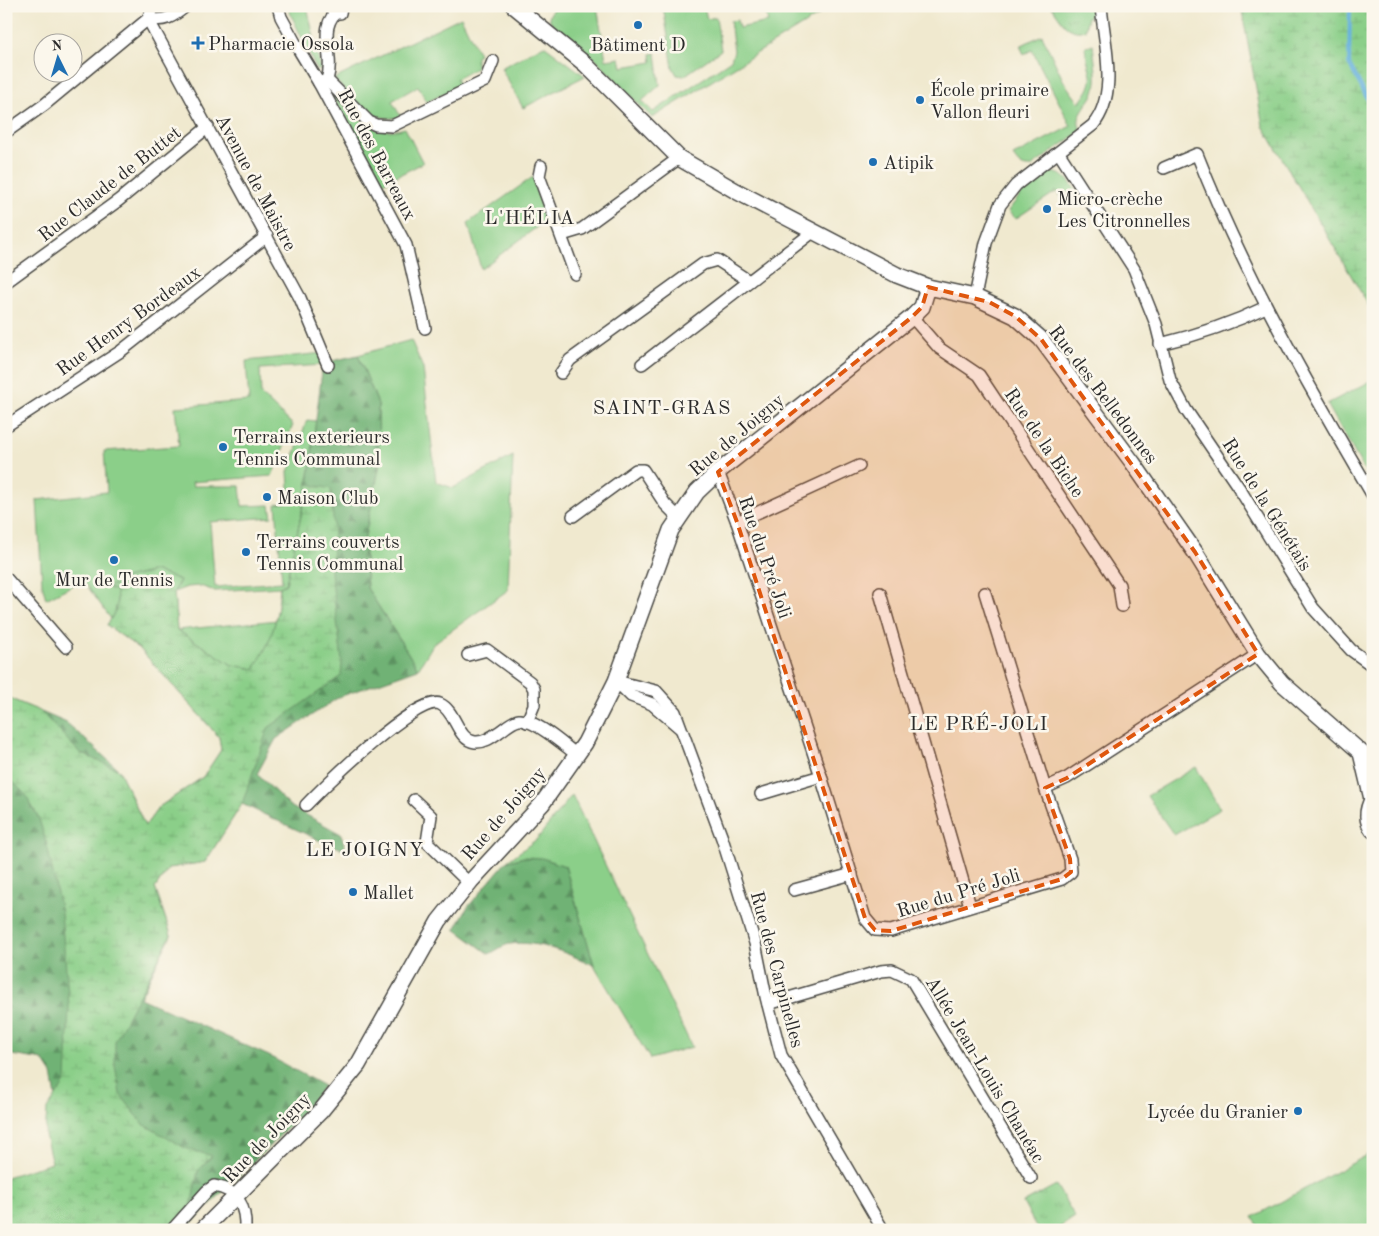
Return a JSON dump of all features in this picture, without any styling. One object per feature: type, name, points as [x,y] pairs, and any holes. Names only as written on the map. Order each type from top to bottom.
[{"type":"main road","name":"Rue des Belledonnes","points":[[514,6],[585,64],[679,158],[813,232],[898,275],[928,287],[975,297],[1015,316],[1041,339],[1133,463],[1195,552],[1258,654],[1282,683],[1367,758],[1372,798],[1367,810],[1368,819],[1373,830]]},
{"type":"main road","name":"Rue de Joigny","points":[[202,1230],[320,1112],[358,1065],[439,921],[469,883],[542,804],[577,755],[616,681],[656,569],[678,518],[697,492],[718,472],[912,317],[922,307],[928,287]]},
{"type":"street","points":[[6,132],[44,105],[148,19],[153,6]]},
{"type":"street","points":[[148,19],[161,21],[175,16],[186,6]]},
{"type":"street","name":"Rue des Barreaux","points":[[278,6],[299,50],[323,81],[406,245],[425,328]]},
{"type":"street","points":[[975,297],[986,243],[1000,205],[1016,186],[1093,125],[1101,115],[1106,104],[1108,86],[1101,6]]},
{"type":"street","points":[[333,14],[327,23],[330,71],[323,81],[362,117],[376,125],[392,126],[484,81],[493,61]]},
{"type":"street","name":"Avenue de Maistre","points":[[148,19],[300,298],[328,365]]},
{"type":"street","name":"Rue Claude de Buttet","points":[[6,282],[120,200],[208,127]]},
{"type":"street","name":"Rue de la Génétais","points":[[1059,153],[1134,269],[1156,324],[1170,380],[1186,410],[1240,488],[1313,608],[1351,650],[1373,666]]},
{"type":"street","points":[[1164,168],[1197,154],[1214,200],[1266,307],[1373,496]]},
{"type":"street","points":[[562,235],[582,229],[679,158]]},
{"type":"street","points":[[541,166],[539,176],[575,274]]},
{"type":"street","points":[[642,364],[813,232]]},
{"type":"street","name":"Rue Henry Bordeaux","points":[[6,426],[122,351],[267,236]]},
{"type":"street","points":[[561,373],[570,360],[703,264],[718,260],[749,281]]},
{"type":"street","points":[[1160,344],[1234,323],[1266,307]]},
{"type":"street","name":"Rue de la Biche","points":[[912,317],[939,348],[979,375],[1119,586],[1122,606]]},
{"type":"street","points":[[738,522],[859,466]]},
{"type":"street","points":[[573,516],[636,470],[643,470],[665,504],[678,518]]},
{"type":"street","name":"Rue du Pré Joli","points":[[718,472],[738,522],[865,918],[875,930],[891,931],[1062,879],[1070,872],[1070,859],[1045,788]]},
{"type":"street","points":[[6,578],[66,647]]},
{"type":"street","points":[[880,593],[970,906]]},
{"type":"street","points":[[986,593],[1045,788],[1068,778],[1258,654]]},
{"type":"street","points":[[468,655],[487,650],[530,682],[535,697],[527,722]]},
{"type":"street","name":"Rue des Carpinelles","points":[[616,681],[631,696],[652,704],[683,731],[722,838],[755,943],[781,1054],[883,1230]]},
{"type":"street","points":[[306,805],[338,772],[391,729],[421,707],[431,703],[440,704],[445,708],[466,738],[474,742],[482,742],[519,720],[544,731],[577,755]]},
{"type":"street","points":[[761,794],[821,776]]},
{"type":"street","points":[[414,800],[431,816],[426,842],[469,883]]},
{"type":"street","points":[[794,890],[852,874]]},
{"type":"street","name":"Allée Jean-Louis Chanéac","points":[[768,1004],[881,971],[892,970],[911,978],[1031,1178]]},
{"type":"street","points":[[172,1230],[207,1191],[214,1186],[236,1196],[246,1212],[245,1230]]},
{"type":"highlighted area","points":[[928,287],[989,302],[1015,316],[1041,339],[1195,552],[1258,654],[1067,778],[1045,788],[1070,859],[1071,872],[1062,879],[891,931],[875,930],[865,918],[737,522],[718,472],[912,317],[922,307]]},
{"type":"green space","points":[[287,6],[307,6],[321,70],[317,70]]},
{"type":"green space","points":[[554,6],[597,6],[606,60],[620,58],[622,67],[652,62],[651,54],[656,53],[660,85],[642,101],[653,112],[731,60],[734,51],[730,21],[737,20],[739,28],[768,22],[766,15],[781,12],[780,6],[820,6],[816,9],[819,15],[652,118],[596,60],[551,23],[549,17]]},
{"type":"green space","points":[[663,6],[704,6],[707,19],[716,17],[721,50],[684,76],[677,75],[673,68]]},
{"type":"green space","points":[[1051,6],[1096,6],[1097,14],[1088,17],[1085,30],[1079,31],[1065,25]]},
{"type":"green space","points":[[1241,6],[1373,6],[1373,313],[1263,126]]},
{"type":"green space","points":[[461,17],[479,54],[476,56],[476,68],[456,79],[460,86],[427,102],[418,86],[392,101],[401,117],[380,117],[371,113],[356,102],[334,79]]},
{"type":"green space","points":[[1042,35],[1064,82],[1079,103],[1091,81],[1085,47],[1093,44],[1096,81],[1092,97],[1080,114],[1079,125],[1081,131],[1031,167],[1025,167],[1020,165],[1013,156],[1071,126],[1032,50],[1024,54],[1020,46]]},
{"type":"green space","points":[[544,45],[585,76],[523,108],[501,68]]},
{"type":"green space","points":[[328,89],[353,114],[371,126],[381,130],[405,128],[423,163],[379,185]]},
{"type":"green space","points":[[1049,172],[1060,174],[1064,177],[1079,196],[1067,205],[1057,191],[1015,219],[1008,211],[1024,190]]},
{"type":"green space","points":[[533,177],[549,218],[481,269],[468,223]]},
{"type":"green space","points":[[411,340],[423,368],[436,482],[453,488],[513,456],[508,590],[434,643],[418,669],[367,588],[364,541],[379,468],[378,404],[358,355]]},
{"type":"green space","points":[[323,353],[323,365],[260,369],[261,395],[293,425],[272,476],[192,482],[193,486],[240,486],[242,506],[270,505],[272,517],[210,522],[215,587],[282,582],[276,504],[290,502],[288,472],[307,420],[316,421],[308,484],[286,584],[280,587],[215,591],[200,586],[187,587],[174,592],[127,584],[107,586],[116,591],[117,595],[117,606],[111,619],[83,580],[46,599],[42,584],[37,500],[107,492],[104,451],[179,446],[175,407],[249,401],[246,361]]},
{"type":"green space","points":[[358,355],[378,404],[379,468],[364,541],[367,588],[418,669],[339,697],[276,739],[257,774],[290,806],[341,834],[346,850],[325,843],[242,804],[205,862],[169,868],[155,888],[171,935],[140,998],[269,1056],[324,1086],[298,1118],[184,1230],[6,1230],[53,1179],[62,1134],[52,1074],[43,1060],[6,1054],[6,697],[67,723],[119,770],[145,826],[159,807],[203,777],[221,750],[219,737],[141,650],[107,625],[116,609],[117,596],[116,591],[105,586],[127,584],[126,578],[155,571],[180,580],[174,592],[177,630],[232,665],[255,669],[273,630],[280,587],[286,584],[308,484],[323,363]]},
{"type":"green space","points":[[1373,380],[1373,485],[1327,404]]},
{"type":"green space","points":[[308,484],[331,489],[334,532],[331,572],[342,662],[341,676],[268,728],[242,804],[205,862],[169,868],[155,888],[171,935],[115,1041],[115,1066],[120,1094],[143,1124],[185,1148],[212,1156],[198,1171],[187,1226],[184,1230],[6,1230],[6,1177],[52,1163],[45,1135],[47,1109],[66,1081],[69,1005],[61,912],[47,845],[39,819],[26,795],[6,775],[6,697],[40,711],[80,753],[119,770],[145,826],[159,807],[203,777],[221,750],[219,737],[141,650],[107,625],[116,609],[117,596],[116,591],[105,586],[127,584],[126,578],[155,571],[180,580],[174,592],[177,630],[232,665],[254,669],[266,648],[273,630],[280,587],[286,584]]},
{"type":"green space","points":[[278,620],[270,643],[254,669],[232,666],[177,630]]},
{"type":"green space","points":[[1196,767],[1220,809],[1174,835],[1147,796]]},
{"type":"green space","points":[[572,795],[692,1047],[650,1059],[594,965],[565,866],[524,857],[506,862],[537,839]]},
{"type":"green space","points":[[524,857],[542,858],[565,866],[594,965],[553,949],[532,944],[507,945],[489,954],[455,929],[467,908],[506,862]]},
{"type":"green space","points":[[1373,1152],[1373,1230],[1268,1230],[1270,1224],[1260,1229],[1253,1217]]},
{"type":"green space","points":[[1056,1185],[1075,1217],[1056,1230],[1038,1230],[1023,1203]]},
{"type":"waterway","points":[[1350,6],[1349,64],[1373,109]]},
{"type":"place","name":"Bâtiment D","points":[[638,25]]},
{"type":"place","name":"Pharmacie Ossola","points":[[198,43]]},
{"type":"place","name":"École primaire Vallon fleuri","points":[[920,100]]},
{"type":"place","name":"Atipik","points":[[873,162]]},
{"type":"place","name":"Micro-crèche Les Citronnelles","points":[[1047,209]]},
{"type":"place","name":"Terrains exterieurs Tennis Communal","points":[[223,447]]},
{"type":"place","name":"Maison Club","points":[[267,497]]},
{"type":"place","name":"Terrains couverts Tennis Communal","points":[[246,552]]},
{"type":"place","name":"Mur de Tennis","points":[[114,560]]},
{"type":"place","name":"Mallet","points":[[353,892]]},
{"type":"place","name":"Lycée du Granier","points":[[1298,1111]]},
{"type":"district","name":"L'HÉLIA","points":[[530,217]]},
{"type":"district","name":"SAINT-GRAS","points":[[662,407]]},
{"type":"district","name":"LE PRÉ-JOLI","points":[[979,723]]},
{"type":"district","name":"LE JOIGNY","points":[[365,849]]}]
